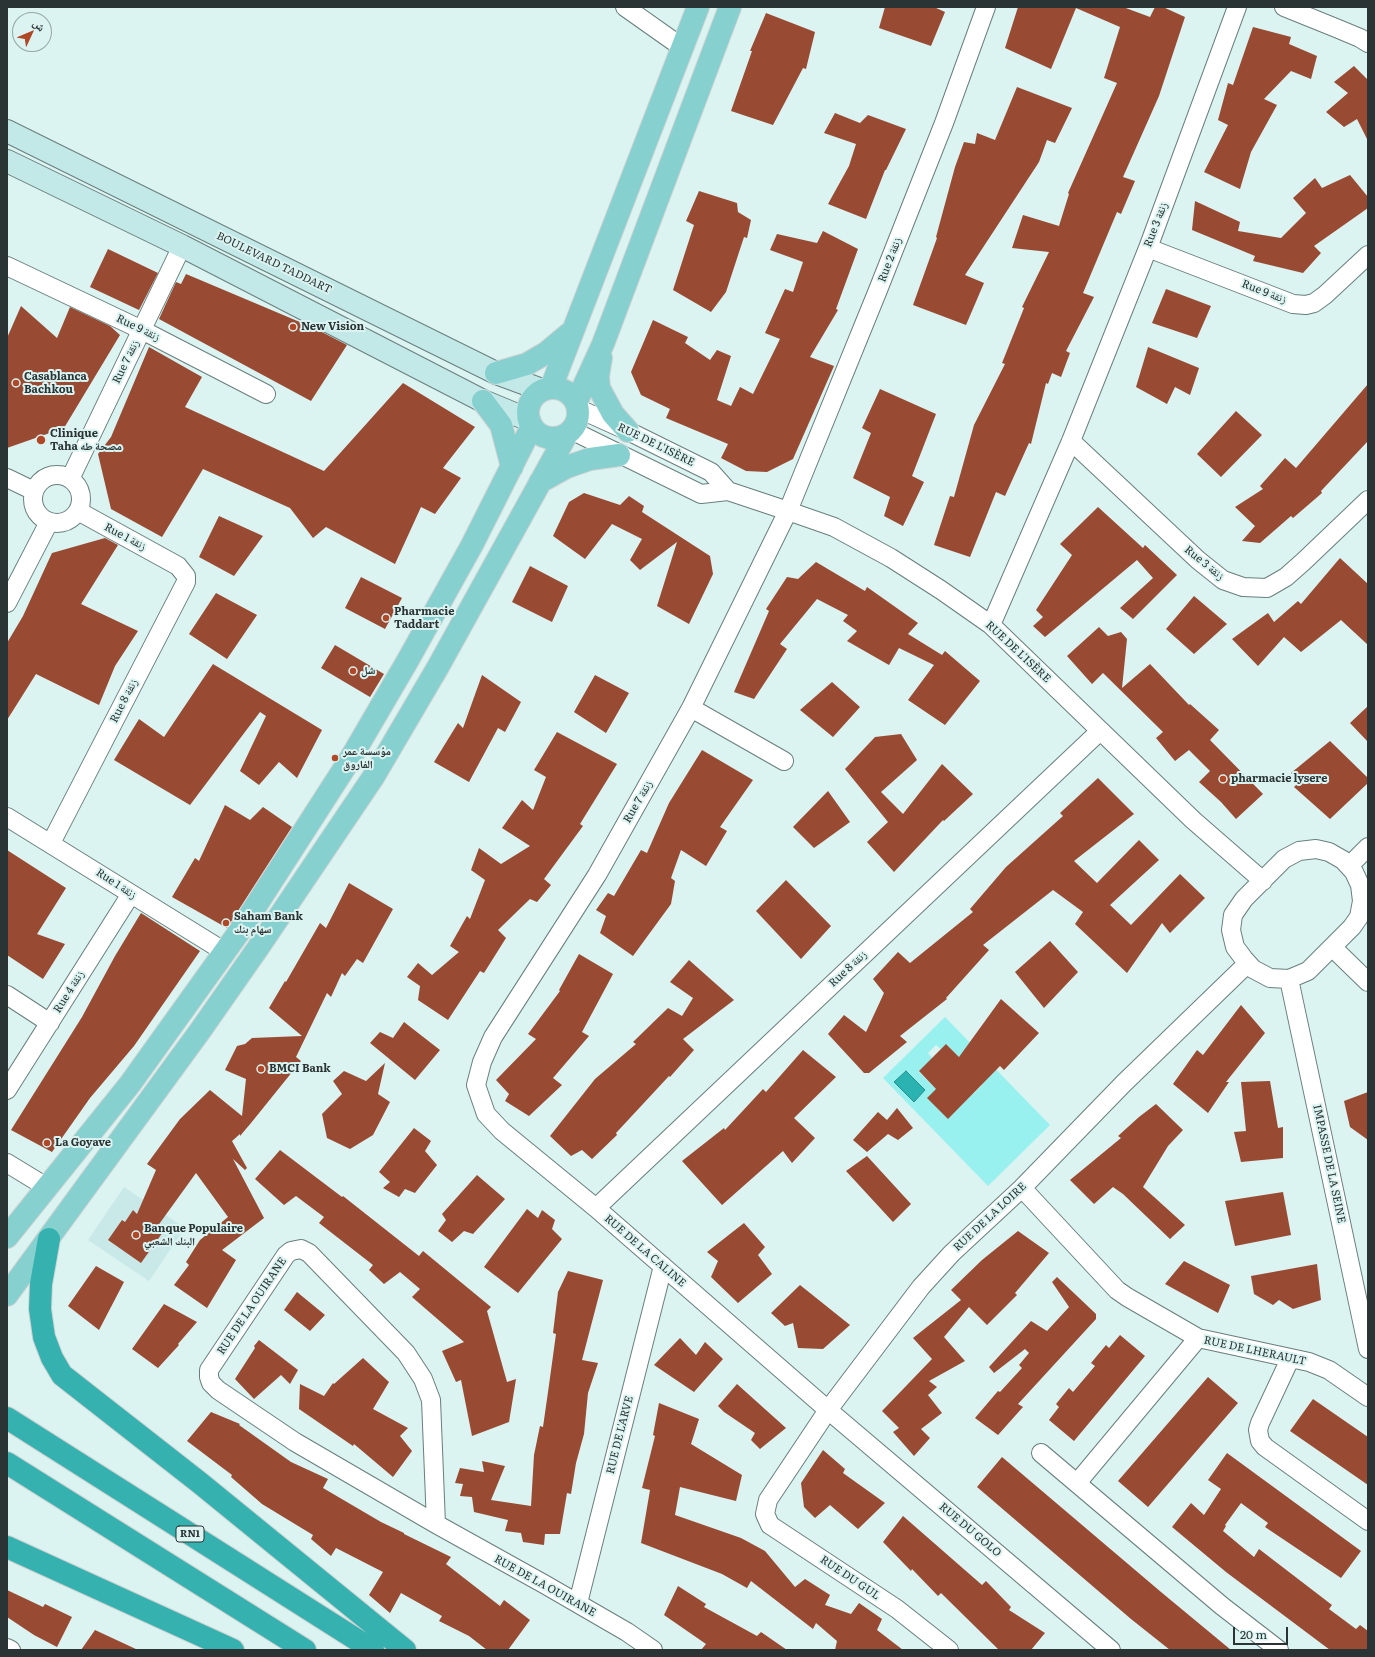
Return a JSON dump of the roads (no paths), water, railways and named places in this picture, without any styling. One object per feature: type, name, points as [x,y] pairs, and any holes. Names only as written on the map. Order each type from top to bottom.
[{"type":"highway","points":[[49,1239],[42,1284],[40,1309],[44,1337],[52,1358],[62,1376],[200,1483],[405,1650]]},
{"type":"highway","name":"RN1","points":[[7,1418],[373,1650]]},
{"type":"highway","points":[[7,1463],[305,1650]]},
{"type":"highway","points":[[7,1547],[233,1650]]},
{"type":"main road","points":[[546,389],[572,331],[698,7]]},
{"type":"main road","points":[[576,406],[603,344],[730,7]]},
{"type":"main road","points":[[496,373],[527,364],[546,354],[572,331]]},
{"type":"main road","points":[[603,344],[598,376],[599,388],[613,414],[628,431]]},
{"type":"main road","points":[[7,1294],[49,1239],[218,1005],[374,776],[438,667],[577,418],[576,406],[567,392],[561,389],[546,389],[534,396],[528,411],[530,423],[538,433],[548,437],[557,438],[569,432]]},
{"type":"main road","points":[[483,401],[501,425],[512,467]]},
{"type":"main road","points":[[7,1237],[48,1188],[130,1084],[225,952],[349,761],[472,545],[512,467],[530,423]]},
{"type":"main road","points":[[540,482],[573,465],[590,459],[619,454]]},
{"type":"street","points":[[625,7],[683,48]]},
{"type":"street","name":"Rue 2 زنقة","points":[[788,511],[933,152],[986,7]]},
{"type":"street","name":"Rue 3 زنقة","points":[[991,625],[1071,441],[1148,248],[1237,7]]},
{"type":"street","points":[[1284,7],[1365,37]]},
{"type":"street","name":"BOULEVARD TADDART","points":[[7,131],[496,373],[546,389]]},
{"type":"street","points":[[7,161],[182,246],[483,401],[530,423]]},
{"type":"street","name":"Rue 7 زنقة","points":[[70,479],[182,246]]},
{"type":"street","name":"Rue 9 زنقة","points":[[1148,248],[1294,304],[1306,305],[1326,295],[1368,255]]},
{"type":"street","name":"Rue 9 زنقة","points":[[7,266],[142,330],[266,394]]},
{"type":"street","name":"RUE DE L'ISÈRE","points":[[576,406],[711,472],[728,491]]},
{"type":"street","name":"RUE DE L'ISÈRE","points":[[569,432],[619,454],[701,494],[728,491],[834,527],[891,558],[941,590],[991,625],[1193,820],[1262,880]]},
{"type":"street","name":"Rue 3 زنقة","points":[[1071,441],[1198,560],[1223,580],[1243,588],[1267,588],[1286,577],[1368,500]]},
{"type":"street","points":[[56,475],[70,479],[74,482],[80,493],[80,505],[75,516],[65,522],[54,523],[43,519],[35,509],[33,497],[34,490],[38,484],[49,476],[56,475]]},
{"type":"street","points":[[7,478],[34,490]]},
{"type":"street","name":"Rue 1 زنقة","points":[[78,511],[172,562]]},
{"type":"street","name":"Rue 7 زنقة","points":[[476,1085],[482,1062],[493,1037],[596,875],[691,708],[788,511]]},
{"type":"street","points":[[7,603],[49,522]]},
{"type":"street","name":"Rue 8 زنقة","points":[[51,844],[186,582],[186,576],[183,571],[172,562]]},
{"type":"street","points":[[691,708],[784,761]]},
{"type":"street","name":"Rue 8 زنقة","points":[[596,1208],[1100,731]]},
{"type":"street","name":"Rue 1 زنقة","points":[[7,817],[225,952]]},
{"type":"street","points":[[1349,866],[1368,847]]},
{"type":"street","points":[[1316,849],[1329,852],[1343,860],[1349,866],[1354,872],[1361,889],[1362,921],[1332,947],[1308,971],[1289,979],[1270,978],[1247,964],[1239,954],[1232,941],[1232,923],[1236,909],[1262,880],[1284,859],[1305,850],[1316,849]]},
{"type":"street","name":"Rue 4 زنقة","points":[[7,1090],[131,894]]},
{"type":"street","points":[[1332,947],[1368,982]]},
{"type":"street","name":"RUE DE LA LOIRE","points":[[768,1500],[828,1410],[921,1287],[952,1253],[1022,1188],[1124,1083],[1247,964]]},
{"type":"street","name":"IMPASSE DE LA SEINE","points":[[1289,979],[1368,1349]]},
{"type":"street","points":[[7,995],[50,1023]]},
{"type":"street","name":"RUE DE LA CALINE","points":[[476,1085],[486,1114],[502,1131],[596,1208],[828,1410]]},
{"type":"street","points":[[7,1163],[48,1188]]},
{"type":"street","name":"RUE DE LHERAULT","points":[[1022,1188],[1117,1290],[1198,1338],[1309,1362],[1330,1370],[1367,1394]]},
{"type":"street","name":"RUE DE LA OUIRANE","points":[[436,1524],[431,1400],[423,1379],[406,1353],[308,1253],[301,1249],[291,1251],[286,1255],[209,1370],[211,1383],[218,1390],[295,1442],[436,1524],[627,1632],[653,1650]]},
{"type":"street","name":"RUE DE L'ARVE","points":[[578,1604],[663,1266]]},
{"type":"street","points":[[1077,1483],[1198,1338]]},
{"type":"street","points":[[1290,1359],[1260,1423],[1258,1430],[1260,1441],[1265,1447],[1368,1521]]},
{"type":"street","name":"RUE DU GOLO","points":[[828,1410],[1111,1650]]},
{"type":"street","points":[[1041,1453],[1222,1606],[1279,1650]]},
{"type":"street","name":"RUE DU GUL","points":[[768,1500],[765,1514],[770,1525],[897,1609],[949,1650]]},
{"type":"street","points":[[7,1648],[11,1650]]},
{"type":"place","name":"New Vision","points":[[293,327]]},
{"type":"place","name":"Casablanca Bachkou","points":[[16,383]]},
{"type":"place","name":"Clinique Taha مصحة طه","points":[[41,440]]},
{"type":"place","name":"Pharmacie Taddart","points":[[386,618]]},
{"type":"place","name":"شل","points":[[353,671]]},
{"type":"place","name":"مؤسسة عمر الفاروق","points":[[335,758]]},
{"type":"place","name":"pharmacie lysere","points":[[1223,779]]},
{"type":"place","name":"Saham Bank سهام بنك","points":[[226,923]]},
{"type":"place","name":"BMCI Bank","points":[[261,1069]]},
{"type":"place","name":"La Goyave","points":[[47,1143]]},
{"type":"place","name":"Banque Populaire البنك الشعبي","points":[[136,1235]]}]
